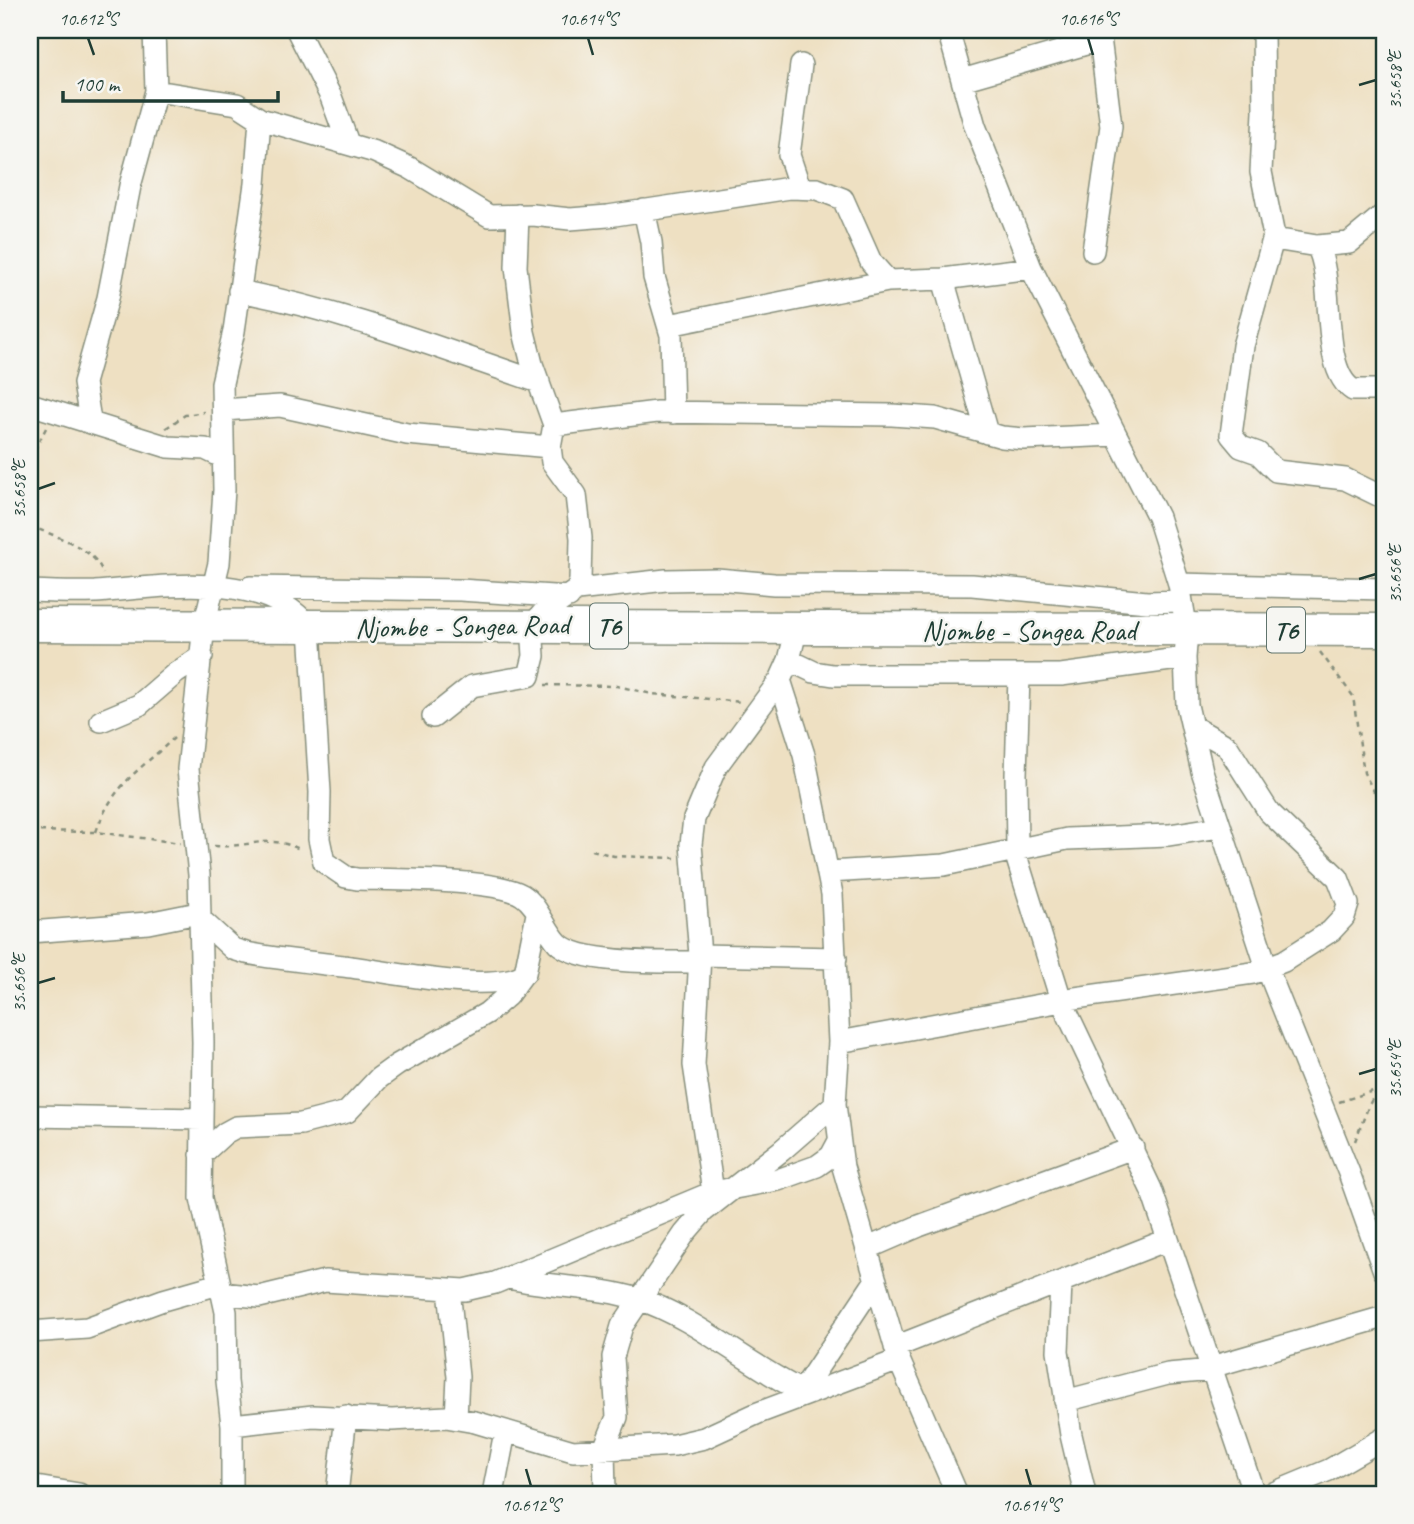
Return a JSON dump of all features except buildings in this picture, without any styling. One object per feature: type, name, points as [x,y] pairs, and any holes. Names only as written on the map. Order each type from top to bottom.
[{"type":"highway","name":"Njombe - Songea Road","points":[[30,625],[203,641],[272,626],[310,628],[532,625],[797,627],[1186,645]]},
{"type":"highway","name":"T6","points":[[1186,645],[1301,630],[1384,630]]},
{"type":"street","points":[[90,420],[85,383],[108,298],[130,187],[156,91],[152,30]]},
{"type":"street","points":[[297,30],[308,57],[331,97],[348,143]]},
{"type":"street","points":[[948,30],[996,185],[1031,268],[1158,517],[1180,592],[1186,645],[1187,705],[1220,827],[1267,968],[1344,1160],[1384,1270]]},
{"type":"street","points":[[1263,30],[1264,112],[1261,172],[1274,224],[1274,239],[1243,346],[1230,426],[1232,440],[1241,447],[1258,453],[1276,471],[1345,479],[1384,498]]},
{"type":"street","points":[[962,80],[1099,35],[1111,126],[1093,251]]},
{"type":"street","points":[[800,188],[789,155],[801,65]]},
{"type":"street","points":[[156,91],[237,104],[260,119],[348,143],[410,168],[489,216],[570,219],[800,188],[817,189],[843,199],[871,262],[888,281]]},
{"type":"street","points":[[260,119],[255,184],[222,383],[225,490],[219,563],[230,588],[272,626]]},
{"type":"street","points":[[644,210],[651,242],[654,277],[669,325],[673,413]]},
{"type":"street","points":[[1274,239],[1317,246],[1349,243],[1384,214]]},
{"type":"street","points":[[433,717],[472,686],[496,679],[523,679],[533,668],[532,625],[552,606],[573,593],[580,581],[581,538],[576,495],[552,462],[550,447],[554,425],[531,365],[518,301],[518,215]]},
{"type":"street","points":[[1317,246],[1321,254],[1327,306],[1342,379],[1353,390],[1384,390]]},
{"type":"street","points":[[669,325],[888,281],[943,279],[1031,268]]},
{"type":"street","points":[[943,279],[987,433]]},
{"type":"street","points":[[239,291],[303,303],[378,324],[539,382]]},
{"type":"street","points":[[30,404],[90,420],[168,447],[205,449],[222,457]]},
{"type":"street","points":[[223,410],[280,406],[407,434],[550,447]]},
{"type":"street","points":[[554,425],[673,413],[924,417],[1024,439],[1116,435]]},
{"type":"street","points":[[30,591],[102,591],[147,585],[573,593],[666,580],[717,579],[774,584],[972,585],[1147,602],[1180,592],[1384,589]]},
{"type":"street","points":[[230,588],[286,606],[310,628],[320,792],[319,839],[324,862],[356,879],[433,881],[514,892],[529,901],[559,944],[586,956],[631,961],[836,958]]},
{"type":"street","points":[[101,721],[139,705],[176,673],[203,641],[230,588]]},
{"type":"street","points":[[722,1191],[694,1065],[700,958],[692,857],[694,819],[716,767],[780,680],[789,660],[797,627]]},
{"type":"street","points":[[203,641],[188,769],[197,845],[201,1156],[205,1226],[226,1312],[227,1381],[232,1425],[232,1494]]},
{"type":"street","points":[[789,660],[814,672],[834,675],[1019,676],[1071,674],[1186,645]]},
{"type":"street","points":[[1019,676],[1016,849],[1062,1000],[1133,1148],[1254,1494]]},
{"type":"street","points":[[780,680],[804,755],[829,872],[836,958],[839,1042],[835,1104],[839,1141],[897,1354],[957,1494]]},
{"type":"street","points":[[839,1042],[1062,1000],[1244,974],[1267,968],[1311,944],[1344,918],[1348,904],[1345,890],[1330,870],[1269,813],[1227,746],[1192,726]]},
{"type":"street","points":[[829,872],[944,865],[1067,839],[1169,835],[1220,827]]},
{"type":"street","points":[[201,1156],[225,1133],[236,1127],[301,1124],[347,1112],[379,1078],[397,1065],[487,1013],[507,996],[525,973],[537,914]]},
{"type":"street","points":[[30,932],[148,923],[198,915]]},
{"type":"street","points":[[198,915],[233,949],[258,956],[447,980],[509,981],[525,973]]},
{"type":"street","points":[[605,1494],[604,1449],[617,1417],[613,1371],[616,1340],[639,1299],[685,1233],[722,1191],[781,1151],[835,1104]]},
{"type":"street","points":[[30,1116],[202,1119]]},
{"type":"street","points":[[30,1332],[87,1328],[163,1300],[220,1288],[259,1297],[325,1281],[465,1290],[510,1278],[591,1241],[722,1191],[778,1180],[817,1166],[831,1156],[839,1141]]},
{"type":"street","points":[[868,1248],[919,1226],[1133,1148]]},
{"type":"street","points":[[232,1425],[313,1416],[392,1420],[456,1418],[573,1451],[688,1443],[1167,1240]]},
{"type":"street","points":[[510,1278],[639,1299],[680,1319],[751,1364],[805,1392]]},
{"type":"street","points":[[805,1392],[876,1280]]},
{"type":"street","points":[[1061,1283],[1058,1351],[1065,1401],[1085,1494]]},
{"type":"street","points":[[449,1289],[458,1377],[456,1418]]},
{"type":"street","points":[[1065,1401],[1168,1374],[1211,1369],[1384,1318]]},
{"type":"street","points":[[337,1494],[346,1416]]},
{"type":"street","points":[[493,1494],[505,1432]]},
{"type":"street","points":[[1271,1494],[1329,1469],[1384,1438]]},
{"type":"street","points":[[30,1486],[79,1494]]},
{"type":"path","points":[[156,442],[163,431],[186,415],[223,410]]},
{"type":"path","points":[[30,459],[45,429],[61,412]]},
{"type":"path","points":[[30,526],[96,560],[103,575],[102,591]]},
{"type":"path","points":[[1301,630],[1353,696],[1364,773],[1384,810]]},
{"type":"path","points":[[523,679],[549,685],[617,686],[652,694],[734,699],[758,709]]},
{"type":"path","points":[[96,832],[110,799],[119,786],[194,717]]},
{"type":"path","points":[[30,831],[96,832],[235,847],[273,840],[290,845],[324,862]]},
{"type":"path","points":[[592,850],[614,856],[692,857]]},
{"type":"path","points":[[1344,1160],[1384,1078]]},
{"type":"path","points":[[1322,1107],[1376,1090]]}]
